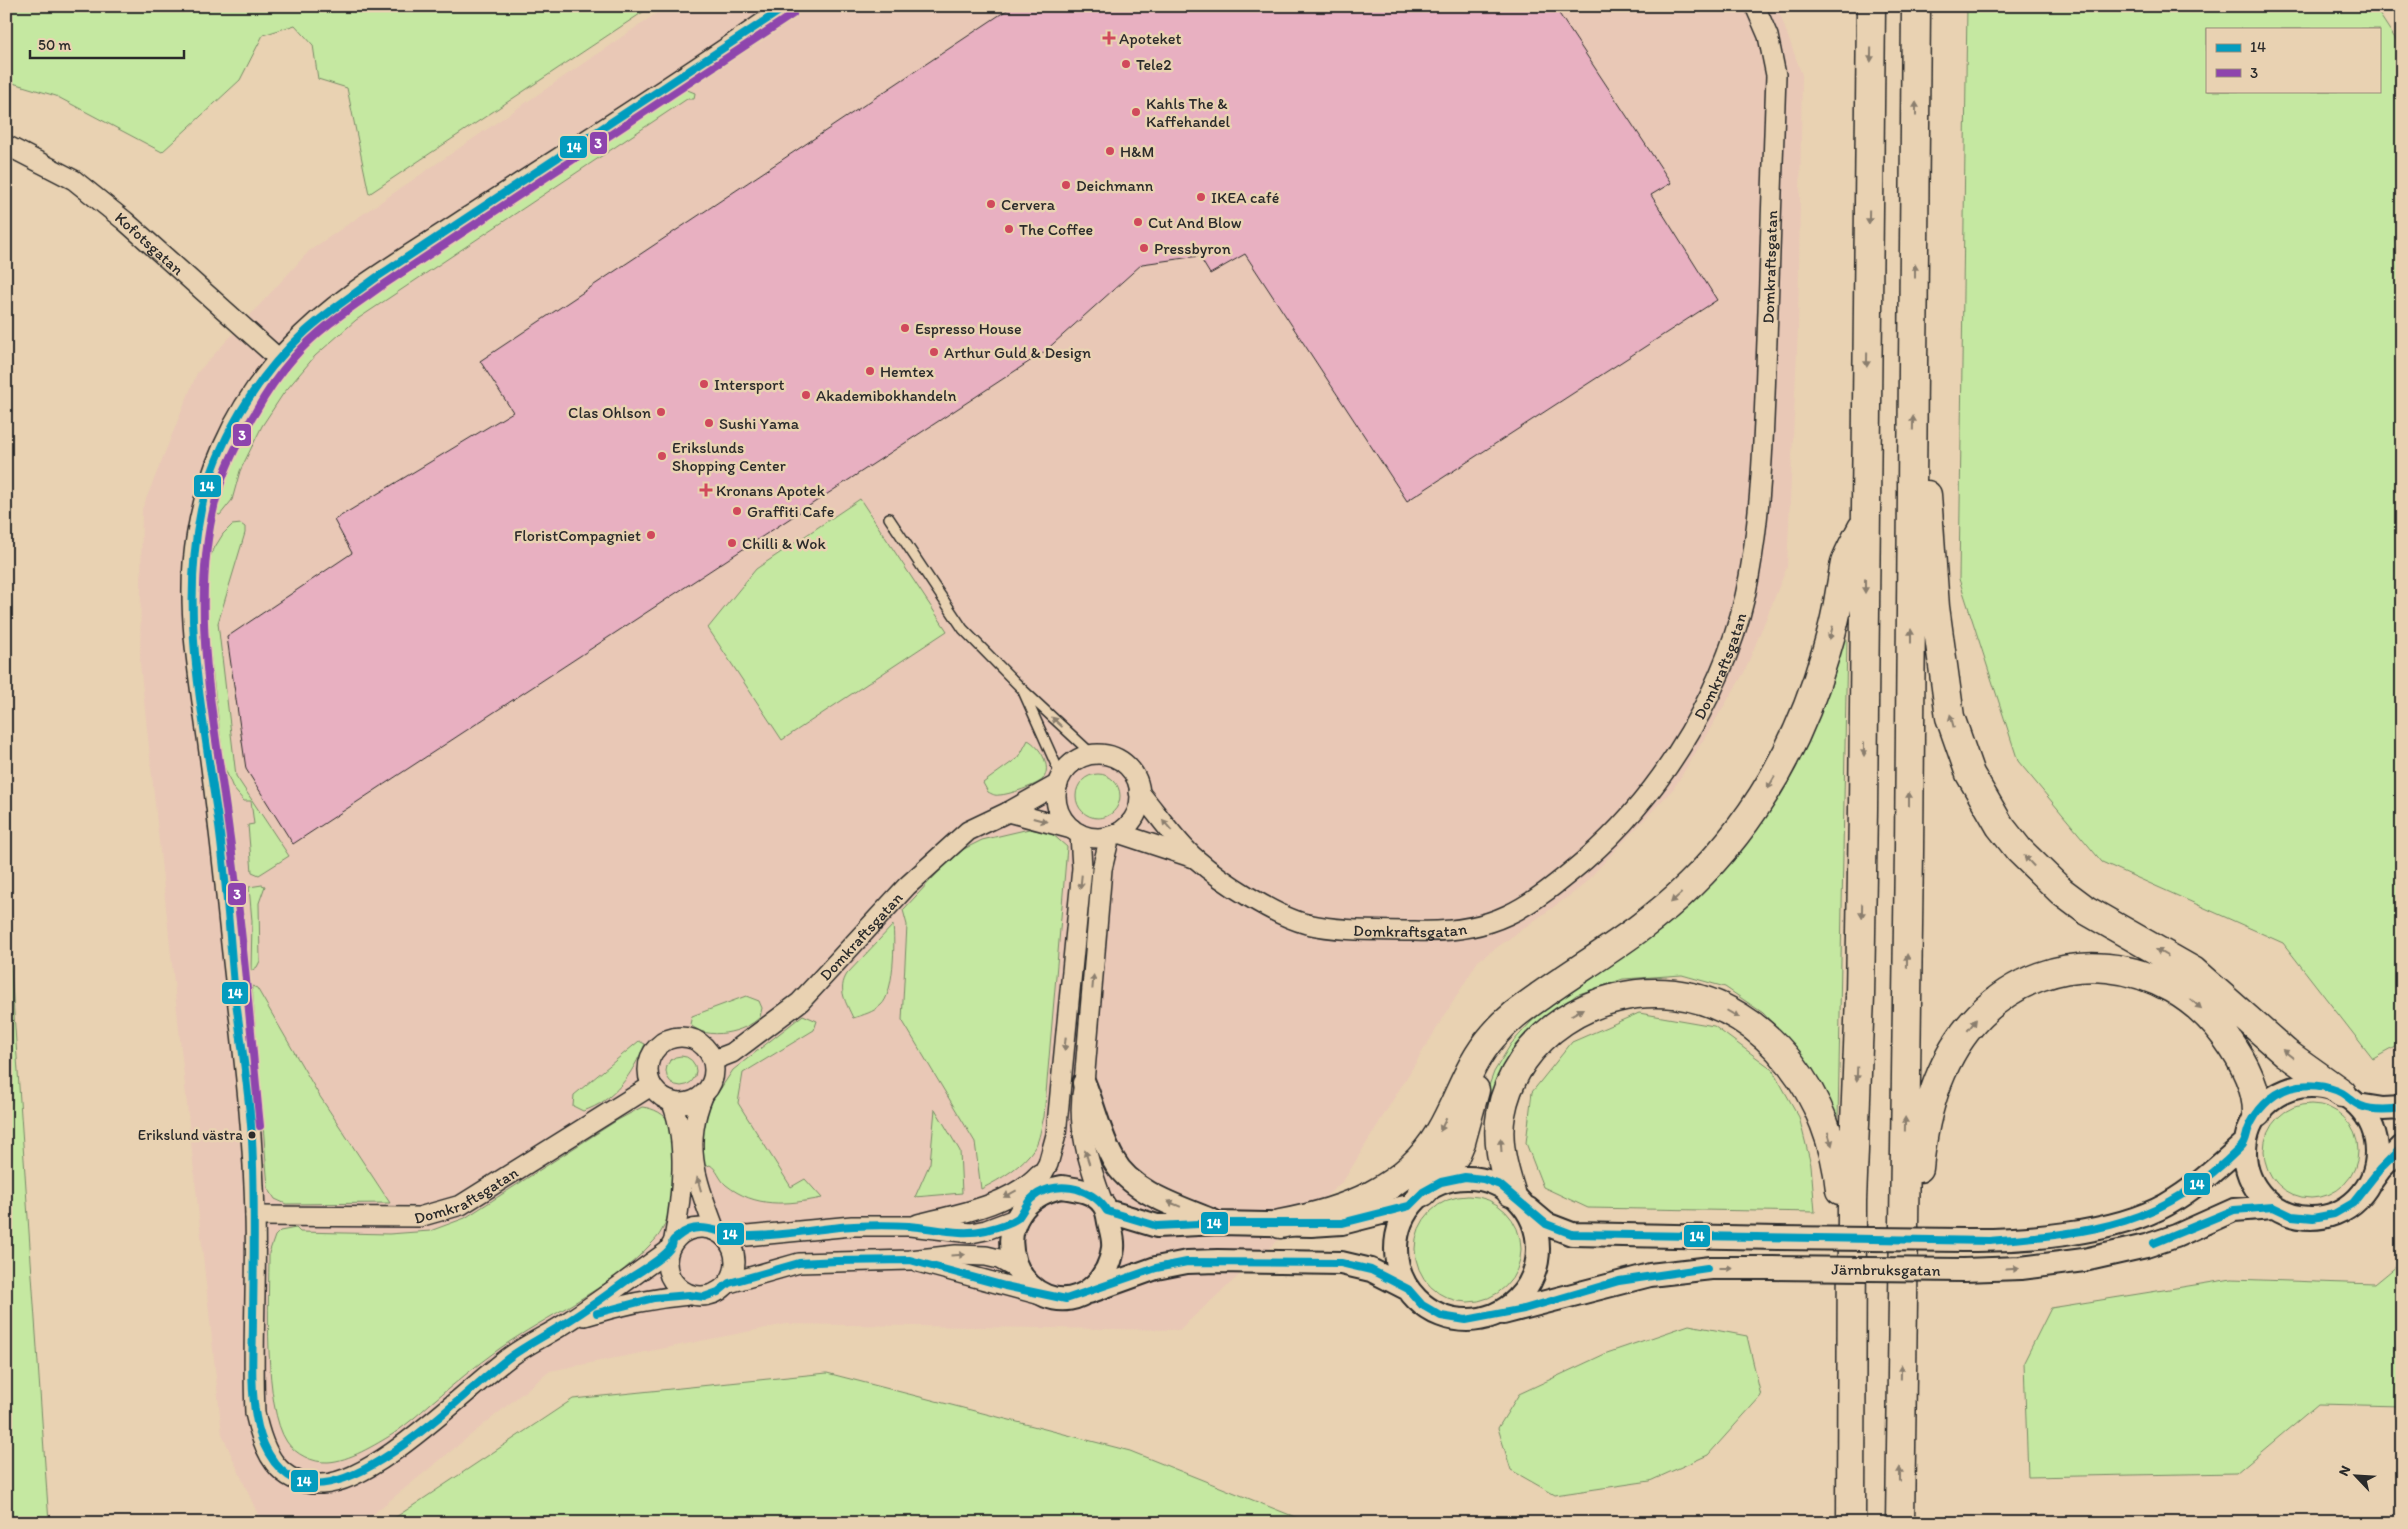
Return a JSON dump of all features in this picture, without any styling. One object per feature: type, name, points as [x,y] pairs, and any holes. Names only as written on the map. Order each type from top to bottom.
[{"type":"highway","points":[[1851,1523],[1852,1201],[1860,996],[1871,6]]},
{"type":"highway","points":[[1900,1523],[1916,6]]},
{"type":"highway","points":[[1912,471],[1929,498],[1936,606],[1950,717],[1970,774],[2000,826],[2019,850],[2062,892],[2086,910],[2194,971],[2286,1054],[2350,1099]]},
{"type":"highway","points":[[1280,1224],[1342,1209],[1376,1194],[1398,1180],[1422,1158],[1440,1132],[1472,1065],[1491,1038],[1513,1014],[1667,907],[1710,864],[1749,817],[1781,766],[1807,711],[1828,645],[1845,563],[1865,520]]},
{"type":"highway","points":[[1904,1207],[1917,1182],[1926,1122],[1934,1093],[1946,1065],[1961,1040],[1979,1016],[2001,997],[2026,982],[2054,972],[2082,967],[2111,968],[2140,974],[2167,984],[2192,1000],[2214,1021],[2231,1045],[2255,1092],[2257,1113]]},
{"type":"highway","points":[[1517,1198],[1500,1145],[1501,1115],[1508,1088],[1521,1061],[1539,1040],[1562,1021],[1588,1006],[1616,997],[1655,993],[1674,994],[1703,1001],[1730,1012],[1755,1028],[1777,1048],[1797,1071],[1813,1096],[1825,1123],[1834,1152],[1839,1182],[1842,1243],[1838,1296],[1851,1315]]},
{"type":"highway","points":[[1416,1199],[1455,1156],[1461,1142],[1471,1100],[1482,1070],[1498,1043],[1518,1018],[1540,996]]},
{"type":"street","points":[[787,6],[377,277],[324,316],[279,359],[242,410],[217,459],[202,507],[192,590],[197,667],[220,832],[250,1127],[255,1216],[255,1413],[260,1436],[267,1454],[277,1468],[291,1478],[310,1484],[324,1484],[342,1480],[378,1462],[514,1354],[570,1321],[671,1245],[686,1230],[701,1227],[747,1236],[852,1226],[910,1226],[941,1231],[971,1232],[986,1230],[1021,1213],[1032,1198],[1046,1190],[1062,1187],[1092,1194],[1105,1207],[1157,1226],[1219,1223],[1342,1223],[1416,1199],[1441,1182],[1465,1177],[1483,1179],[1517,1198],[1533,1221],[1538,1244],[1538,1259],[1535,1272],[1524,1292],[1508,1308],[1494,1315],[1466,1320],[1446,1317],[1422,1305],[1408,1289],[1400,1275],[1396,1258],[1396,1242],[1399,1225],[1416,1199]]},
{"type":"street","name":"Domkraftsgatan","points":[[1139,792],[1195,859],[1248,895],[1284,916],[1307,924],[1330,928],[1447,932],[1487,925],[1521,910],[1553,887],[1597,849],[1634,810],[1669,765],[1704,705],[1729,647],[1749,578],[1760,488],[1776,75],[1768,36],[1755,6]]},
{"type":"street","name":"Kofotsgatan","points":[[6,146],[74,180],[125,221],[279,359]]},
{"type":"street","points":[[1008,812],[1076,831],[1094,838],[1114,834],[1133,818],[1138,808],[1139,792],[1135,777],[1124,764],[1110,756],[1093,755],[1075,761],[1060,780],[1058,807],[1061,815],[1076,831],[1082,868],[1056,1135],[1048,1164],[1021,1213],[1012,1238],[1017,1269],[1028,1285],[1047,1296]]},
{"type":"street","name":"Domkraftsgatan","points":[[714,1060],[732,1053],[800,1002],[907,886],[968,830],[1008,812],[1060,780]]},
{"type":"street","points":[[1086,1294],[1100,1281],[1112,1256],[1113,1235],[1084,1149],[1081,1098],[1084,1083],[1102,869],[1114,834]]},
{"type":"street","name":"Domkraftsgatan","points":[[1114,834],[1195,859]]},
{"type":"street","points":[[703,1096],[688,1104],[672,1103],[660,1096],[651,1086],[648,1072],[650,1058],[657,1046],[669,1039],[682,1036],[696,1040],[707,1048],[714,1060],[714,1080],[703,1096],[695,1115],[692,1142],[693,1164],[719,1232],[731,1244],[735,1257],[735,1271],[729,1283]]},
{"type":"street","points":[[1084,1083],[1113,1160],[1128,1177],[1164,1200],[1219,1223]]},
{"type":"street","name":"Domkraftsgatan","points":[[255,1216],[420,1217],[461,1205],[651,1086]]},
{"type":"street","points":[[2402,1108],[2383,1109],[2350,1099],[2320,1086],[2301,1086],[2283,1091],[2269,1100],[2257,1113],[2249,1127],[2245,1143],[2245,1160],[2249,1176],[2258,1192],[2273,1207],[2292,1216],[2306,1217],[2334,1214],[2353,1203],[2380,1168],[2402,1148]]},
{"type":"street","points":[[2350,1099],[2371,1124],[2377,1146],[2376,1168],[2367,1187]]},
{"type":"street","points":[[672,1103],[677,1117],[681,1140],[680,1194],[666,1269],[675,1285],[689,1295]]},
{"type":"street","name":"Järnbruksgatan","points":[[1517,1198],[1546,1224],[1572,1234],[1989,1241],[2049,1236],[2137,1217],[2164,1206],[2190,1190],[2245,1143]]},
{"type":"street","points":[[910,1226],[971,1210],[1003,1197],[1038,1176],[1048,1164]]},
{"type":"street","name":"Järnbruksgatan","points":[[1494,1315],[1524,1309],[1619,1281],[1650,1275],[1711,1268],[1963,1270],[2021,1268],[2084,1260],[2146,1246],[2234,1210],[2273,1207]]},
{"type":"street","points":[[570,1321],[629,1303],[654,1298],[689,1295],[704,1297],[718,1292],[729,1283],[799,1263],[910,1260],[971,1254],[999,1259],[1017,1269]]},
{"type":"street","points":[[910,1260],[1047,1296],[1066,1299],[1086,1294],[1156,1268],[1187,1262],[1341,1263],[1371,1270],[1408,1289]]},
{"type":"lane","points":[[889,518],[963,629],[1022,689],[1093,755]]},
{"type":"lane","points":[[1022,689],[1060,780]]},
{"type":"shaded area","points":[[667,6],[1777,6],[1802,75],[1798,329],[1787,567],[1744,673],[1674,788],[1580,888],[1478,961],[1344,1180],[1179,1330],[786,1324],[550,1371],[362,1523],[300,1523],[258,1515],[222,1434],[140,663],[142,509],[197,373],[309,251]]},
{"type":"green space","points":[[6,6],[652,6],[369,194],[347,88],[318,79],[313,45],[295,25],[263,35],[240,80],[162,152],[56,96],[6,81]]},
{"type":"green space","points":[[1967,6],[2374,6],[2402,49],[2402,1043],[2373,1059],[2283,943],[2102,862],[2018,761],[1959,579]]},
{"type":"green space","points":[[685,89],[695,93],[694,99],[687,99],[356,320],[315,356],[283,394],[262,426],[240,471],[232,500],[220,515],[216,514],[238,450],[262,405],[294,364],[318,340],[344,317],[400,276]]},
{"type":"green space","points":[[860,499],[947,631],[782,740],[708,628],[756,569]]},
{"type":"green space","points":[[241,524],[245,527],[245,533],[218,623],[236,776],[289,856],[259,875],[252,872],[248,825],[254,824],[251,801],[244,801],[233,788],[224,766],[208,636],[209,559],[223,534],[232,525]]},
{"type":"green space","points":[[1841,638],[1847,639],[1838,1122],[1804,1057],[1763,1013],[1725,987],[1682,975],[1623,979],[1576,995],[1521,1041],[1499,1075],[1489,1105],[1483,1102],[1494,1072],[1511,1044],[1530,1023],[1570,987],[1658,932],[1696,898],[1758,827],[1785,784]]},
{"type":"green space","points":[[1028,740],[1040,752],[1046,763],[1046,774],[1043,779],[1029,787],[1009,793],[994,795],[988,792],[983,783],[1019,757]]},
{"type":"green space","points":[[1098,774],[1110,778],[1116,784],[1120,796],[1116,808],[1110,814],[1098,818],[1086,814],[1080,808],[1076,796],[1080,784],[1086,778]]},
{"type":"green space","points":[[1029,829],[1051,833],[1067,847],[1044,1117],[1038,1140],[1030,1154],[1011,1171],[981,1189],[975,1142],[902,1020],[907,925],[903,910],[956,853],[982,840]]},
{"type":"green space","points":[[265,886],[259,903],[260,961],[257,967],[251,971],[252,921],[249,887]]},
{"type":"green space","points":[[6,897],[49,1523],[6,1523]]},
{"type":"green space","points":[[893,925],[893,967],[889,990],[881,1005],[875,1010],[853,1018],[845,1001],[843,991],[844,980],[847,974]]},
{"type":"green space","points":[[252,986],[257,988],[319,1095],[390,1203],[286,1204],[275,1199],[268,1188]]},
{"type":"green space","points":[[746,996],[759,1001],[762,1008],[760,1017],[745,1027],[736,1031],[715,1034],[706,1033],[690,1024],[692,1016]]},
{"type":"green space","points":[[1639,1013],[1714,1026],[1772,1069],[1799,1117],[1811,1165],[1815,1212],[1588,1208],[1543,1187],[1526,1143],[1532,1092],[1572,1042]]},
{"type":"green space","points":[[803,1015],[817,1021],[814,1030],[743,1073],[738,1103],[791,1187],[805,1179],[822,1198],[772,1203],[748,1198],[726,1185],[710,1165],[704,1167],[700,1148],[703,1116],[733,1070]]},
{"type":"green space","points":[[639,1041],[645,1044],[640,1055],[628,1076],[613,1093],[604,1101],[583,1111],[573,1106],[574,1095]]},
{"type":"green space","points":[[681,1056],[691,1061],[696,1071],[691,1081],[681,1086],[671,1081],[666,1071],[671,1061]]},
{"type":"green space","points":[[2311,1104],[2329,1107],[2344,1118],[2355,1133],[2358,1151],[2355,1169],[2344,1184],[2329,1195],[2311,1198],[2293,1195],[2278,1184],[2267,1169],[2264,1151],[2267,1133],[2278,1118],[2293,1107]]},
{"type":"green space","points":[[642,1107],[659,1112],[669,1121],[674,1135],[675,1147],[674,1178],[670,1208],[662,1230],[652,1243],[616,1276],[499,1349],[403,1427],[370,1447],[344,1459],[322,1462],[300,1454],[290,1446],[279,1426],[274,1404],[269,1351],[269,1253],[275,1236],[280,1231],[296,1228],[300,1232],[389,1234],[430,1231],[465,1218],[616,1121]]},
{"type":"green space","points":[[935,1109],[960,1151],[962,1193],[915,1197],[930,1163]]},
{"type":"green space","points":[[1468,1196],[1488,1200],[1505,1212],[1517,1229],[1521,1249],[1517,1269],[1505,1286],[1488,1298],[1468,1302],[1448,1298],[1431,1286],[1419,1269],[1415,1249],[1419,1229],[1431,1212],[1448,1200]]},
{"type":"green space","points":[[2402,1261],[2402,1406],[2318,1404],[2236,1473],[2028,1477],[2024,1362],[2051,1308],[2232,1279],[2374,1284]]},
{"type":"green space","points":[[1689,1325],[1747,1336],[1761,1396],[1708,1455],[1650,1481],[1555,1495],[1511,1470],[1498,1428],[1519,1394],[1607,1353]]},
{"type":"green space","points":[[827,1373],[1130,1451],[1310,1523],[387,1523],[573,1399]]},
{"type":"building","name":"Erikslunds Shopping Center","points":[[1013,6],[1554,6],[1671,183],[1651,195],[1717,300],[1407,501],[1245,254],[1210,274],[1199,256],[1142,264],[1044,352],[293,844],[246,769],[227,637],[352,553],[334,520],[513,412],[480,361]]},
{"type":"transit line","name":"14","points":[[787,6],[377,277],[314,324],[287,349],[254,390],[227,436],[208,485],[201,510],[195,549],[193,626],[200,704],[221,840],[234,985],[251,1120],[254,1206],[253,1393],[258,1426],[264,1445],[274,1462],[288,1475],[296,1480],[321,1484],[349,1477],[378,1461],[409,1441],[510,1357],[595,1304],[654,1263],[667,1252],[675,1239],[687,1230],[695,1228],[743,1236],[875,1225],[977,1232],[998,1227],[1015,1220],[1030,1200],[1039,1193],[1060,1187],[1082,1191],[1092,1196],[1107,1211],[1157,1226],[1219,1223],[1342,1223],[1409,1206],[1423,1192],[1441,1182],[1465,1177],[1483,1179],[1500,1185],[1546,1224],[1572,1234],[1989,1241],[2094,1229],[2125,1221],[2154,1209],[2183,1194],[2212,1173],[2243,1145],[2251,1123],[2264,1104],[2276,1094],[2290,1088],[2310,1085],[2323,1087],[2336,1090],[2366,1108],[2381,1110],[2402,1108]]},
{"type":"transit line","name":"3","points":[[260,1126],[238,905],[206,663],[204,621],[204,578],[208,537],[217,495],[233,453],[264,398],[283,370],[304,346],[336,318],[793,14]]},
{"type":"transit line","name":"14","points":[[2154,1243],[2234,1210],[2273,1207],[2292,1216],[2313,1218],[2334,1214],[2353,1203],[2380,1169],[2402,1147]]},
{"type":"transit line","name":"14","points":[[597,1313],[654,1298],[689,1295],[704,1297],[718,1292],[729,1283],[799,1263],[837,1261],[910,1260],[1005,1286],[1066,1299],[1156,1268],[1187,1262],[1341,1263],[1371,1270],[1408,1289],[1422,1305],[1441,1316],[1466,1320],[1524,1309],[1619,1281],[1707,1268]]},
{"type":"place","name":"Apoteket","points":[[1109,38]]},
{"type":"place","name":"Tele2","points":[[1126,64]]},
{"type":"place","name":"Kahls The & Kaffehandel","points":[[1136,112]]},
{"type":"place","name":"H&M","points":[[1110,151]]},
{"type":"place","name":"Deichmann","points":[[1066,185]]},
{"type":"place","name":"IKEA café","points":[[1201,197]]},
{"type":"place","name":"Cervera","points":[[991,204]]},
{"type":"place","name":"Cut And Blow","points":[[1138,222]]},
{"type":"place","name":"The Coffee","points":[[1009,229]]},
{"type":"place","name":"Pressbyron","points":[[1144,248]]},
{"type":"place","name":"Espresso House","points":[[905,328]]},
{"type":"place","name":"Arthur Guld & Design","points":[[934,352]]},
{"type":"place","name":"Hemtex","points":[[870,371]]},
{"type":"place","name":"Intersport","points":[[704,384]]},
{"type":"place","name":"Akademibokhandeln","points":[[806,395]]},
{"type":"place","name":"Clas Ohlson","points":[[661,412]]},
{"type":"place","name":"Sushi Yama","points":[[709,423]]},
{"type":"place","name":"Erikslunds Shopping Center","points":[[662,456]]},
{"type":"place","name":"Kronans Apotek","points":[[706,490]]},
{"type":"place","name":"Graffiti Cafe","points":[[737,511]]},
{"type":"place","name":"FloristCompagniet","points":[[651,535]]},
{"type":"place","name":"Chilli & Wok","points":[[732,543]]},
{"type":"place","name":"Erikslund västra","points":[[252,1135]]}]
